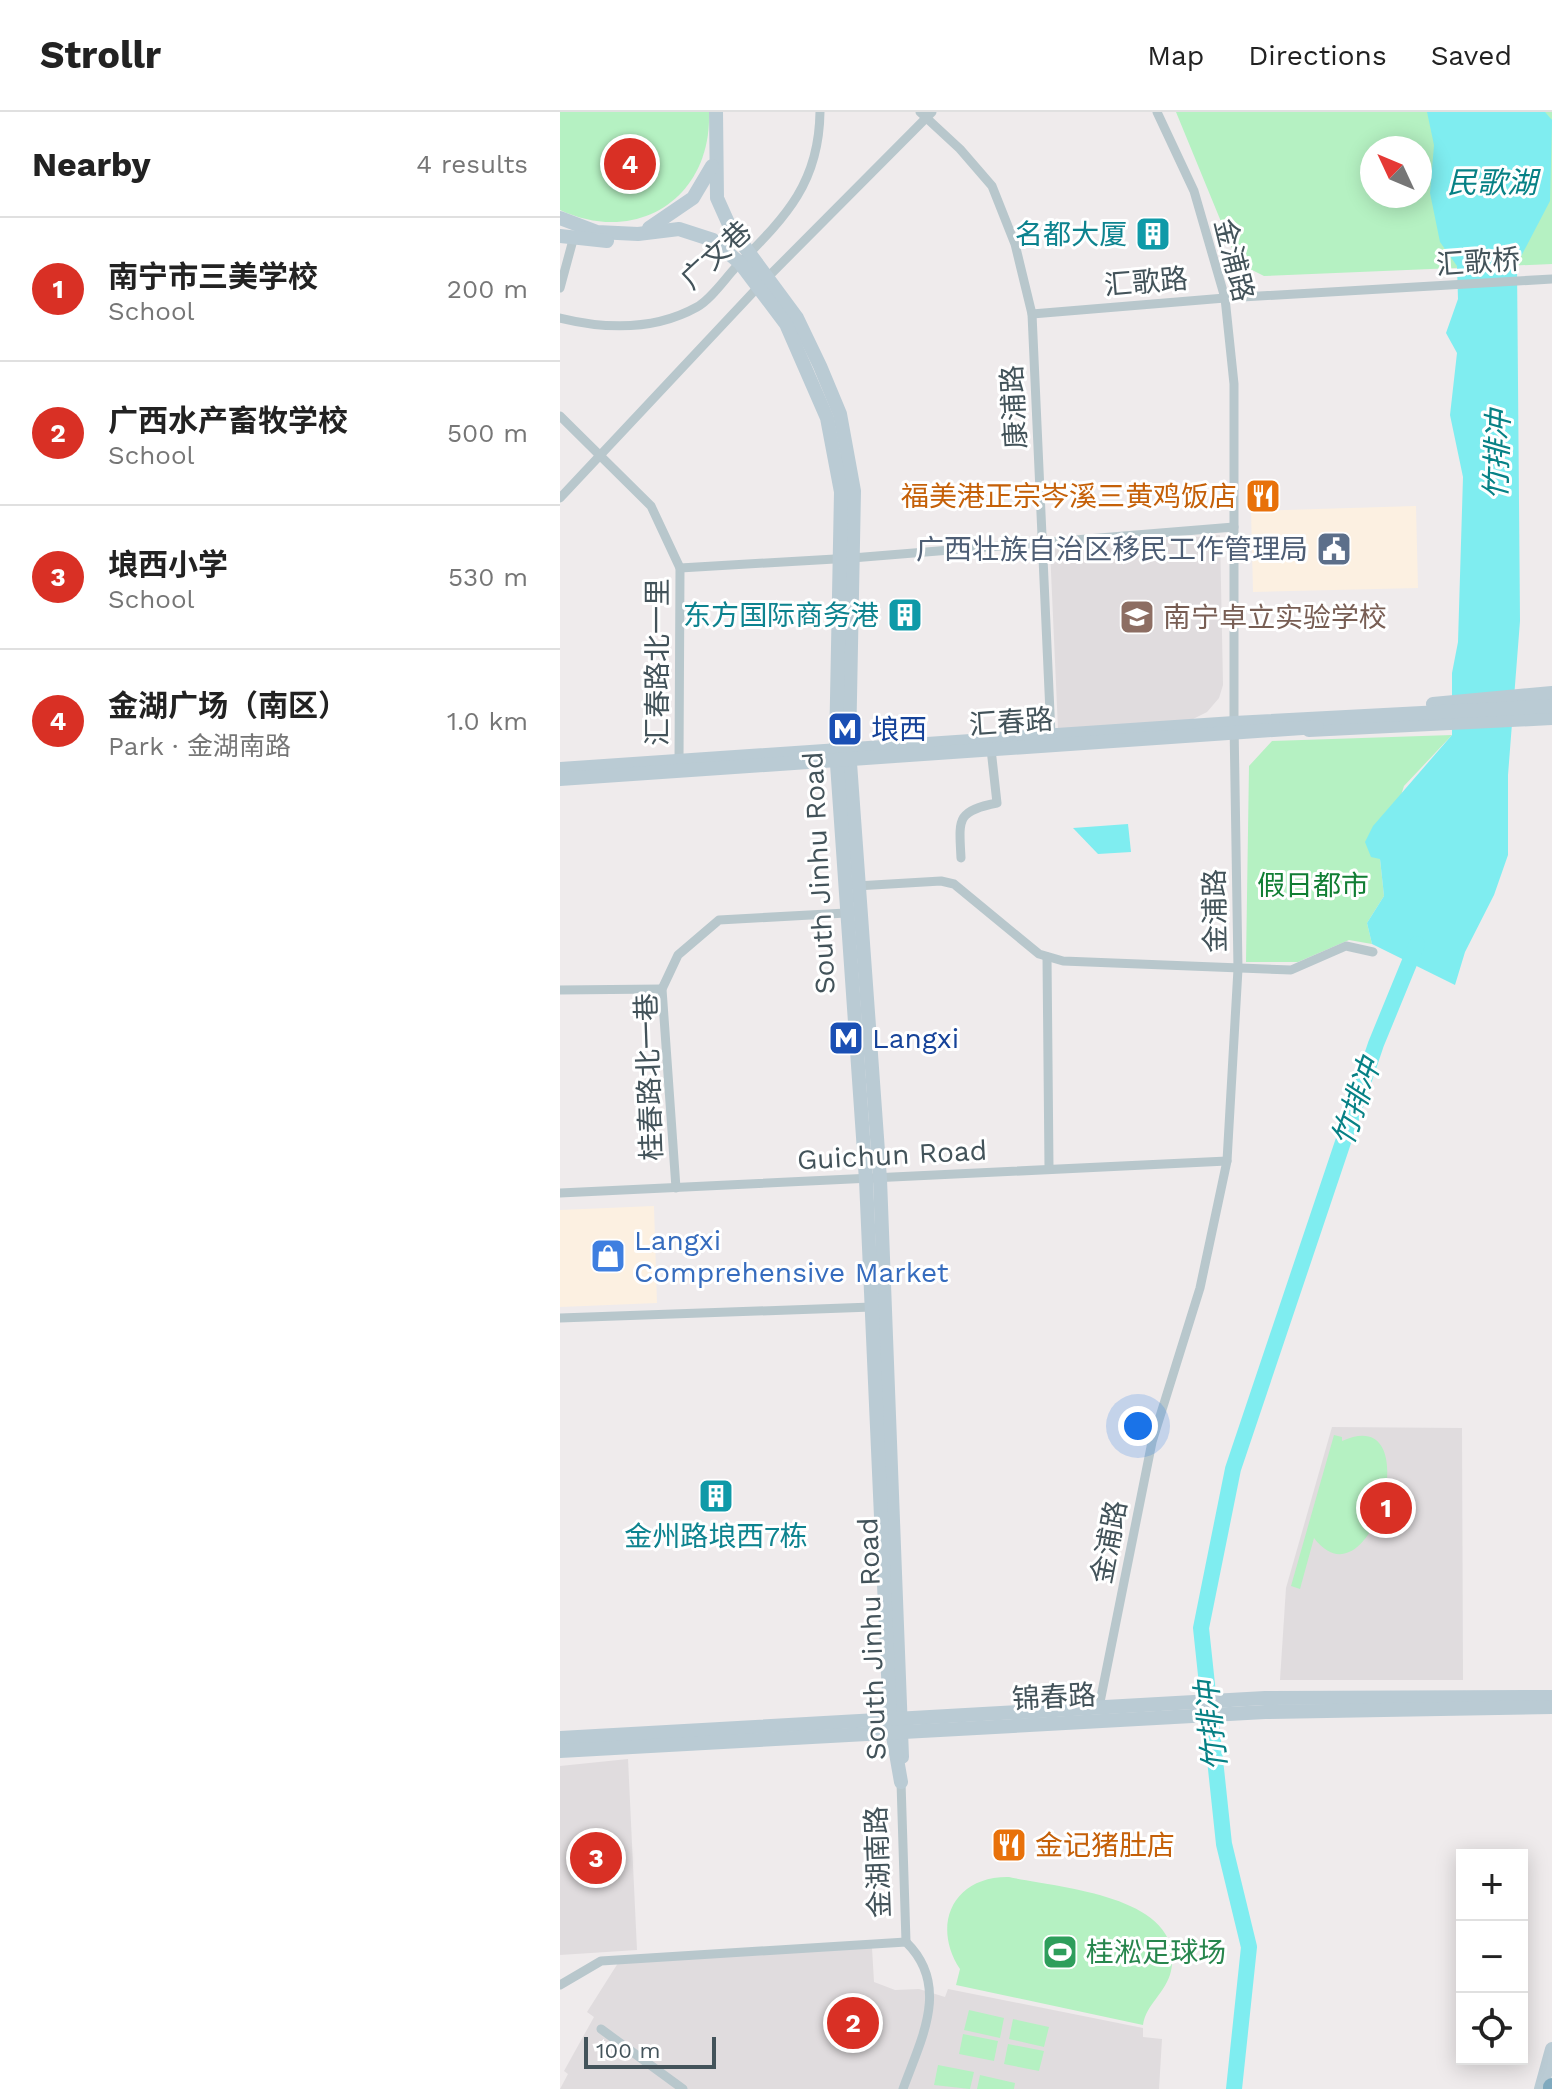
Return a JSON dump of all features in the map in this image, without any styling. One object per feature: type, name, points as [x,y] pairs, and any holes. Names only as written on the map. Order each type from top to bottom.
[{"type":"main road","points":[[715,160],[716,112]]},
{"type":"main road","points":[[566,238],[614,241],[638,234],[666,220],[693,198],[706,181],[715,160],[726,112]]},
{"type":"main road","name":"South Jinhu Road","points":[[715,160],[717,198],[745,259],[764,282],[786,324],[827,418],[841,492],[846,558],[843,754],[873,1180],[897,1725]]},
{"type":"main road","points":[[560,218],[597,232],[638,234]]},
{"type":"main road","name":"South Jinhu Road","points":[[638,234],[671,229],[698,232],[745,259]]},
{"type":"main road","points":[[1300,725],[1428,704],[1546,694]]},
{"type":"main road","points":[[1300,725],[1427,725],[1549,714]]},
{"type":"main road","name":"汇春路","points":[[560,779],[1051,735],[1300,725],[1368,717],[1549,714]]},
{"type":"main road","name":"汇春路","points":[[560,769],[679,761],[991,749],[1234,728]]},
{"type":"main road","name":"South Jinhu Road","points":[[851,886],[846,913],[873,1180],[872,1307],[901,1782]]},
{"type":"main road","name":"锦春路","points":[[560,1738],[897,1725],[1265,1705],[1552,1697]]},
{"type":"main road","name":"锦春路","points":[[1265,1705],[1552,1707]]},
{"type":"main road","name":"锦春路","points":[[560,1751],[1099,1707],[1137,1712]]},
{"type":"main road","points":[[1541,2089],[1552,2049]]},
{"type":"street","name":"广文巷","points":[[560,318],[621,328],[655,322],[698,307],[783,221],[809,175],[820,130],[820,112]]},
{"type":"street","name":"金浦路","points":[[1099,1707],[1152,1442],[1200,1288],[1227,1161],[1238,969],[1234,384],[1225,298],[1194,191],[1157,112]]},
{"type":"street","points":[[560,498],[926,114]]},
{"type":"street","name":"康浦路","points":[[926,114],[992,186],[1015,244],[1032,314],[1051,735]]},
{"type":"street","points":[[560,288],[566,238]]},
{"type":"street","name":"汇歌桥","points":[[1407,288],[1552,279]]},
{"type":"street","name":"汇歌路","points":[[1032,314],[1225,298],[1407,288]]},
{"type":"street","name":"汇春路北一里","points":[[560,416],[651,506],[680,568],[679,761]]},
{"type":"street","points":[[680,568],[1234,527]]},
{"type":"street","points":[[961,858],[963,815],[969,809],[997,803],[991,749]]},
{"type":"street","points":[[851,886],[941,881],[954,884],[1029,947],[1047,957],[1078,963],[1291,970],[1346,946],[1373,952]]},
{"type":"street","name":"桂春路北一巷","points":[[676,1188],[662,989],[678,955],[719,920],[846,913]]},
{"type":"street","points":[[1047,957],[1049,1168]]},
{"type":"street","points":[[560,990],[662,989]]},
{"type":"street","name":"Guichun Road","points":[[560,1193],[1227,1161]]},
{"type":"street","points":[[560,1318],[872,1307]]},
{"type":"street","name":"金湖南路","points":[[901,1782],[906,1942]]},
{"type":"street","points":[[560,1985],[601,1961],[906,1942],[922,1957],[931,1985],[927,2022],[903,2089]]},
{"type":"street","points":[[601,2029],[683,2089]]},
{"type":"shaded area","name":"广西壮族自治区移民工作管理局","points":[[1416,506],[1418,588],[1253,592],[1251,511]]},
{"type":"shaded area","name":"南宁卓立实验学校","points":[[1220,535],[1223,685],[1219,698],[1207,712],[1191,720],[1058,729],[1050,549]]},
{"type":"shaded area","name":"Langxi Comprehensive Market","points":[[654,1206],[657,1303],[560,1307],[560,1210]]},
{"type":"shaded area","points":[[1332,1427],[1462,1428],[1463,1680],[1280,1680],[1286,1588]]},
{"type":"shaded area","points":[[628,1759],[637,1950],[560,1955],[560,1766]]},
{"type":"shaded area","points":[[872,1948],[874,1982],[895,1990],[919,1989],[945,1997],[948,1989],[1143,2028],[1143,2037],[1162,2039],[1159,2089],[560,2089],[568,2074],[564,2071],[594,2017],[587,2012],[618,1963]]},
{"type":"green space","points":[[560,112],[709,112],[707,142],[698,169],[683,190],[664,207],[642,217],[616,222],[589,220],[560,210]]},
{"type":"green space","points":[[1176,112],[1552,112],[1552,264],[1264,276],[1238,263]]},
{"type":"green space","name":"假日都市","points":[[1452,735],[1404,786],[1380,859],[1384,896],[1367,923],[1372,944],[1349,940],[1298,962],[1246,962],[1249,766],[1272,741]]},
{"type":"green space","points":[[1334,1435],[1342,1437],[1342,1441],[1369,1436],[1383,1449],[1387,1473],[1383,1502],[1371,1529],[1355,1549],[1335,1554],[1314,1538],[1300,1589],[1291,1586]]},
{"type":"green space","name":"桂淞足球场","points":[[1009,1877],[1115,1900],[1140,1911],[1159,1926],[1171,1946],[1171,1971],[1143,2025],[956,1985],[960,1969],[951,1952],[948,1936],[948,1920],[953,1906],[961,1894],[974,1885]]},
{"type":"green space","points":[[969,2010],[1004,2018],[1000,2038],[964,2030]]},
{"type":"green space","points":[[1013,2019],[1049,2027],[1044,2047],[1009,2039]]},
{"type":"green space","points":[[963,2034],[998,2041],[994,2061],[959,2054]]},
{"type":"green space","points":[[1008,2044],[1044,2051],[1039,2071],[1004,2064]]},
{"type":"green space","points":[[938,2065],[974,2072],[970,2089],[934,2085]]},
{"type":"green space","points":[[980,2075],[1015,2083],[1014,2089],[977,2089]]},
{"type":"water","name":"民歌湖","points":[[1427,112],[1545,112],[1552,120],[1550,201],[1517,264],[1520,621],[1508,775],[1508,855],[1494,895],[1465,952],[1455,985],[1372,944],[1367,923],[1384,896],[1380,859],[1371,857],[1365,842],[1373,826],[1452,735],[1452,673],[1458,642],[1463,477],[1450,415],[1457,353],[1446,333],[1458,299],[1457,266],[1440,242],[1432,203],[1434,145]]},
{"type":"water","points":[[1128,824],[1131,852],[1098,854],[1073,828]]},
{"type":"waterway","name":"竹排冲","points":[[1234,2089],[1249,1947],[1224,1844],[1201,1628],[1233,1469],[1376,1044],[1417,944]]},
{"type":"place","name":"金湖广场（南区）","points":[[630,164]]},
{"type":"place","name":"名都大厦","points":[[1153,234]]},
{"type":"place","name":"福美港正宗岑溪三黄鸡饭店","points":[[1263,496]]},
{"type":"place","name":"广西壮族自治区移民工作管理局","points":[[1334,549]]},
{"type":"place","name":"东方国际商务港","points":[[905,615]]},
{"type":"place","name":"南宁卓立实验学校","points":[[1137,617]]},
{"type":"place","name":"埌西","points":[[845,729]]},
{"type":"place","name":"Langxi","points":[[846,1038]]},
{"type":"place","name":"Langxi Comprehensive Market","points":[[608,1256]]},
{"type":"place","name":"金州路埌西7栋","points":[[716,1496]]},
{"type":"place","name":"南宁市三美学校","points":[[1386,1508]]},
{"type":"place","name":"金记猪肚店","points":[[1009,1845]]},
{"type":"place","name":"埌西小学","points":[[596,1858]]},
{"type":"place","name":"桂淞足球场","points":[[1060,1952]]},
{"type":"place","name":"广西水产畜牧学校","points":[[853,2023]]}]
